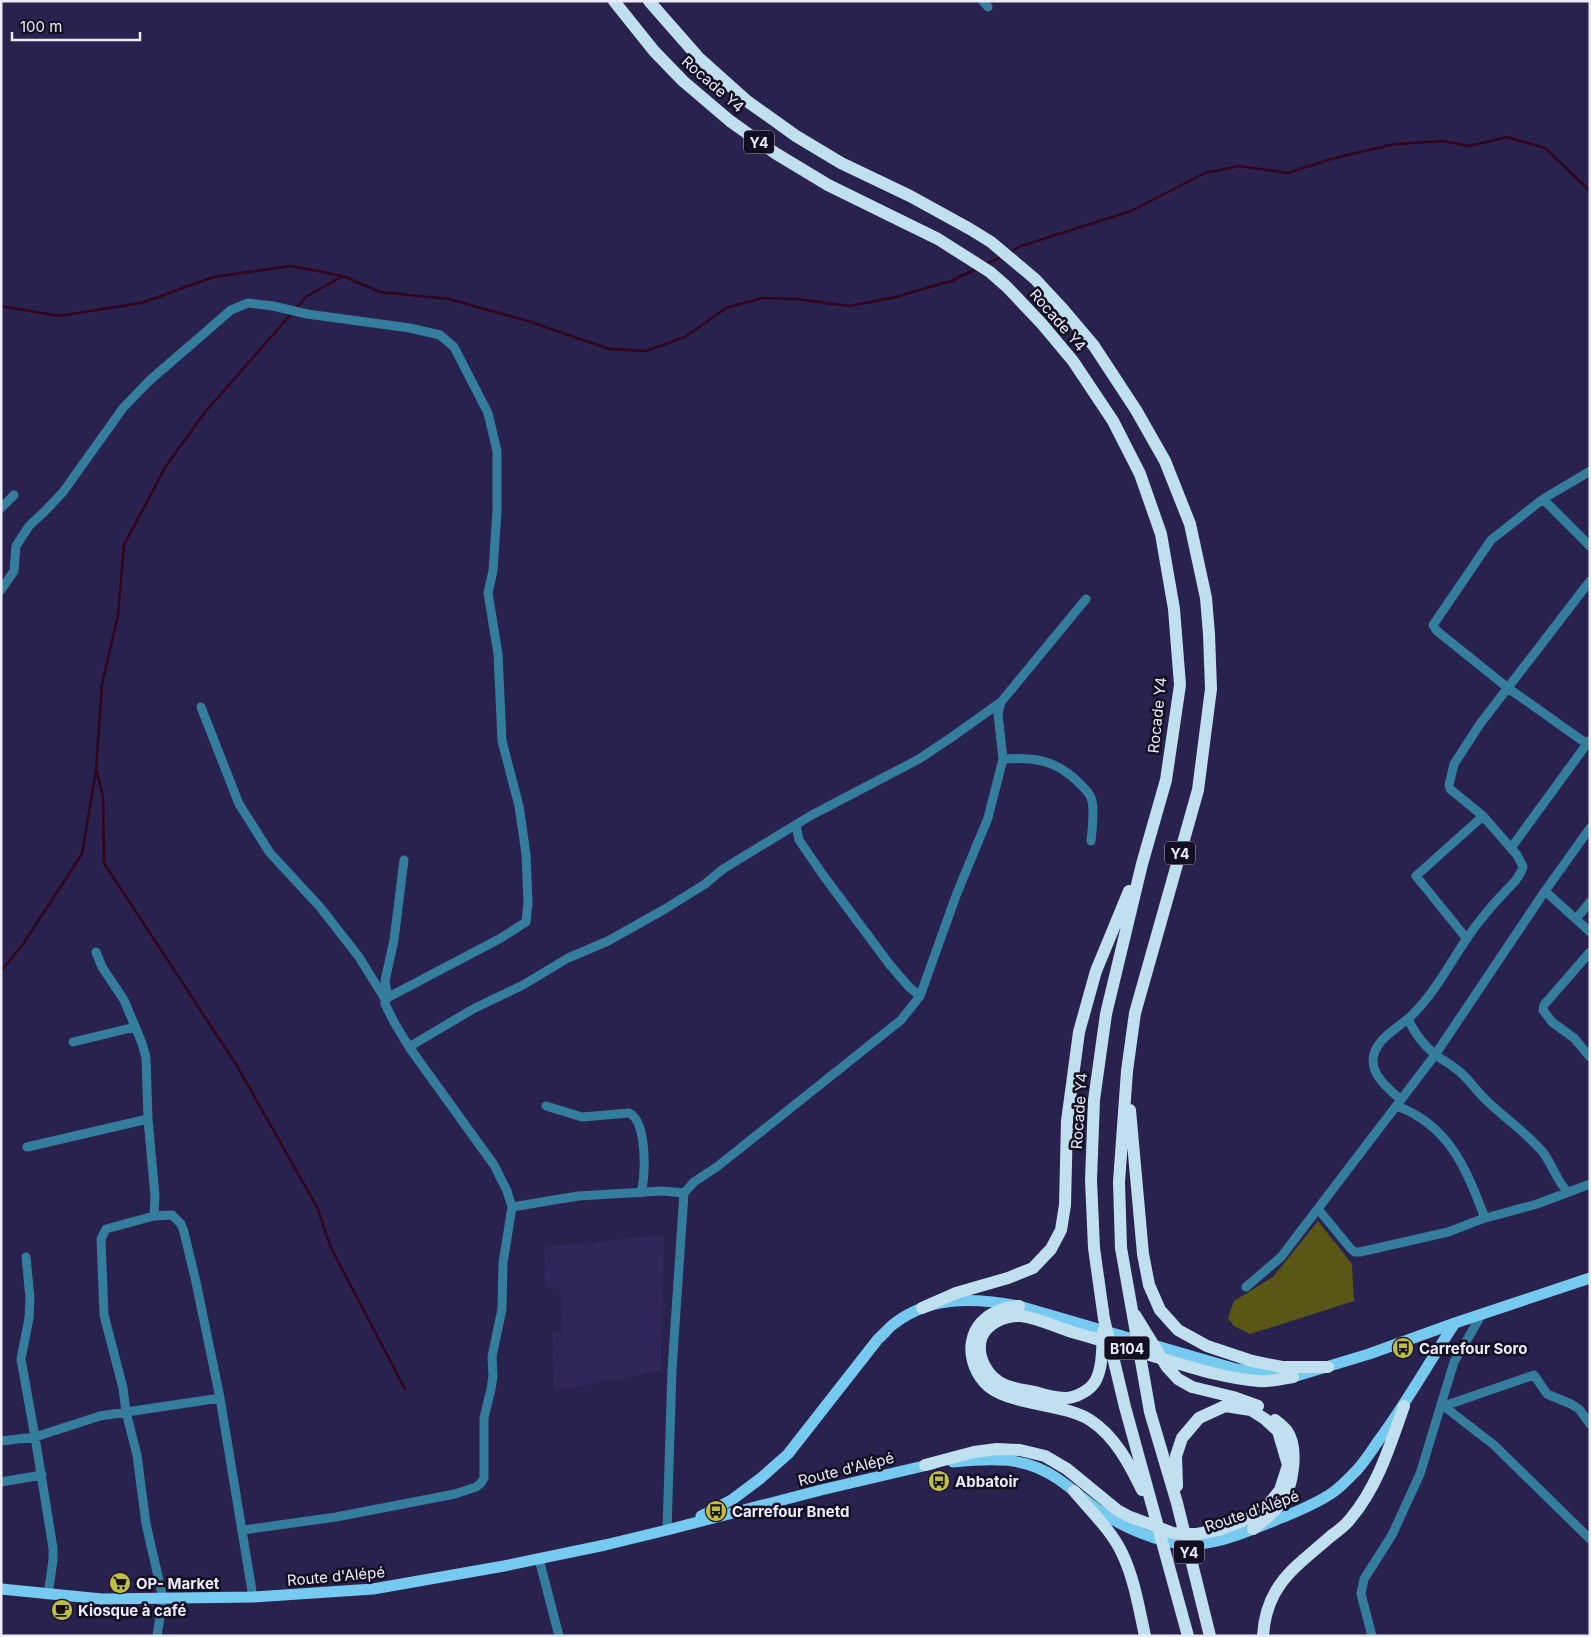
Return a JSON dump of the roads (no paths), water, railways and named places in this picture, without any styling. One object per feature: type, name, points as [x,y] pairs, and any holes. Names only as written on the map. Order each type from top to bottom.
[{"type":"highway","name":"Rocade Y4","points":[[614,1],[654,51],[683,81],[730,121],[775,153],[828,185],[938,239],[990,272],[1007,287],[1073,361],[1114,420],[1140,474],[1161,534],[1174,609],[1180,686],[1166,780],[1142,864],[1106,1014],[1094,1100],[1091,1180],[1094,1238],[1104,1319],[1125,1407],[1188,1636]]},
{"type":"highway","name":"Rocade Y4","points":[[649,1],[699,58],[747,101],[796,136],[841,163],[910,196],[970,229],[991,242],[1035,279],[1061,306],[1094,346],[1136,410],[1165,461],[1190,524],[1206,598],[1211,689],[1198,790],[1135,1013],[1127,1071],[1119,1182],[1121,1248],[1150,1412],[1177,1503],[1210,1636]]},
{"type":"highway","points":[[922,1308],[956,1293],[1008,1278],[1033,1268],[1052,1249],[1061,1230],[1065,1204],[1067,1121],[1079,1032],[1096,971],[1142,864]]},
{"type":"highway","points":[[1127,1071],[1143,1254],[1148,1285],[1160,1310],[1178,1330],[1207,1346],[1252,1361],[1282,1366],[1328,1367]]},
{"type":"highway","points":[[1019,1306],[1001,1309],[991,1314],[973,1334],[970,1352],[977,1371],[984,1382],[997,1392],[1014,1398],[1055,1407],[1089,1420],[1104,1431],[1128,1462],[1156,1518]]},
{"type":"highway","points":[[1131,1310],[1167,1367],[1178,1379],[1192,1387],[1233,1397],[1258,1406],[1269,1413],[1288,1432],[1293,1448],[1294,1465],[1289,1485],[1283,1500],[1270,1515],[1253,1529]]},
{"type":"highway","points":[[1066,1325],[1023,1316],[1009,1317],[997,1321],[989,1327],[982,1337],[980,1352],[984,1366],[994,1378],[1005,1386],[1065,1398],[1075,1396],[1085,1391],[1096,1381],[1100,1368],[1104,1319]]},
{"type":"highway","name":"B104","points":[[1066,1325],[1190,1362],[1230,1377],[1260,1381],[1293,1377]]},
{"type":"highway","points":[[925,1465],[974,1452],[997,1449],[1020,1450],[1045,1456],[1067,1468],[1115,1515],[1128,1516],[1173,1533],[1218,1535],[1264,1510],[1280,1490],[1288,1465],[1278,1431],[1266,1419],[1251,1410],[1225,1406],[1199,1418],[1182,1438],[1176,1456],[1177,1503]]},
{"type":"highway","points":[[1263,1636],[1273,1594],[1283,1579],[1350,1520],[1371,1491],[1388,1453],[1404,1406]]},
{"type":"highway","points":[[1074,1491],[1109,1533],[1121,1551],[1132,1581],[1145,1636]]},
{"type":"main road","name":"B104","points":[[1293,1377],[1369,1354],[1590,1278]]},
{"type":"main road","name":"Route d'Alépé","points":[[667,1530],[703,1516],[733,1499],[761,1478],[788,1454],[878,1339],[894,1323],[922,1308],[956,1300],[988,1300],[1019,1306],[1066,1325]]},
{"type":"main road","name":"Route d'Alépé","points":[[1218,1535],[1253,1529],[1311,1506],[1333,1493],[1357,1470],[1404,1406],[1455,1323]]},
{"type":"main road","name":"Route d'Alépé","points":[[1,1589],[102,1599],[253,1597],[373,1589],[539,1558],[667,1530],[925,1465],[973,1460],[1013,1460],[1037,1467],[1115,1515]]},
{"type":"street","points":[[1,590],[14,571],[16,546],[29,526],[62,492],[123,408],[149,381],[231,310],[248,303],[273,306],[307,314],[410,328],[440,335],[454,347],[488,413],[497,451],[497,511],[493,571],[488,593],[498,654],[502,741],[519,806],[526,854],[528,903],[526,922],[501,938],[386,999]]},
{"type":"street","points":[[1511,848],[1588,742],[1508,688],[1434,629],[1433,624],[1491,540],[1543,499],[1590,470]]},
{"type":"street","points":[[1,508],[14,495]]},
{"type":"street","points":[[1543,499],[1590,546]]},
{"type":"street","points":[[1485,1218],[1470,1180],[1451,1146],[1430,1123],[1399,1103],[1375,1071],[1372,1060],[1381,1041],[1408,1019],[1428,997],[1466,939],[1522,872],[1523,864],[1511,848],[1484,816],[1452,792],[1449,784],[1454,764],[1480,724],[1590,581]]},
{"type":"street","points":[[409,1047],[473,1009],[523,985],[568,958],[608,941],[665,909],[705,884],[723,869],[796,825],[918,759],[952,737],[1000,702],[1086,599]]},
{"type":"street","points":[[667,1530],[672,1370],[684,1193],[694,1182],[718,1166],[901,1020],[920,996],[957,893],[988,818],[1003,759],[998,714],[1000,702]]},
{"type":"street","points":[[201,707],[239,804],[270,853],[320,907],[359,957],[386,999]]},
{"type":"street","points":[[1003,759],[1034,759],[1059,766],[1070,773],[1091,796],[1093,803],[1091,841]]},
{"type":"street","points":[[1466,939],[1416,876],[1484,816]]},
{"type":"street","points":[[796,825],[799,840],[823,875],[890,965],[909,987],[920,996]]},
{"type":"street","points":[[1246,1287],[1281,1257],[1436,1055],[1545,891],[1590,828]]},
{"type":"street","points":[[243,1530],[336,1517],[447,1495],[476,1487],[484,1478],[484,1418],[491,1389],[493,1376],[492,1357],[502,1309],[503,1262],[512,1207],[507,1191],[494,1165],[409,1047],[385,1004],[385,981],[394,940],[404,860]]},
{"type":"street","points":[[1545,891],[1590,932]]},
{"type":"street","points":[[1576,919],[1590,902]]},
{"type":"street","points":[[96,952],[102,967],[124,1000],[142,1043],[146,1058],[148,1119],[155,1196],[154,1216]]},
{"type":"street","points":[[1590,952],[1548,1000],[1543,1010],[1552,1022],[1574,1038],[1590,1057]]},
{"type":"street","points":[[1408,1019],[1417,1034],[1436,1055],[1455,1068],[1485,1100],[1524,1131],[1542,1151],[1553,1167],[1563,1188],[1568,1192]]},
{"type":"street","points":[[73,1042],[135,1027]]},
{"type":"street","points":[[546,1106],[582,1117],[632,1114],[639,1122],[644,1156],[645,1173],[641,1193]]},
{"type":"street","points":[[27,1148],[148,1119]]},
{"type":"street","points":[[1318,1209],[1346,1244],[1355,1252],[1369,1251],[1429,1237],[1485,1218],[1537,1204],[1590,1184]]},
{"type":"street","points":[[512,1207],[578,1196],[684,1193]]},
{"type":"street","points":[[157,1636],[163,1598],[146,1524],[136,1455],[126,1412],[124,1388],[104,1315],[101,1239],[106,1229],[154,1216],[172,1215],[181,1224],[196,1282],[220,1398],[253,1597]]},
{"type":"street","points":[[26,1256],[30,1298],[29,1318],[21,1359],[53,1548],[48,1594]]},
{"type":"street","points":[[1372,1636],[1361,1594],[1364,1579],[1392,1535],[1420,1474],[1443,1405],[1454,1362],[1482,1314]]},
{"type":"street","points":[[1443,1405],[1534,1375],[1547,1394],[1579,1409],[1590,1424]]},
{"type":"street","points":[[1,1442],[35,1437],[100,1416],[220,1398]]},
{"type":"street","points":[[1443,1405],[1500,1450],[1590,1539]]},
{"type":"street","points":[[1,1482],[42,1475]]},
{"type":"street","points":[[539,1558],[559,1636]]},
{"type":"waterway","points":[[1010,252],[1021,246],[1131,211],[1205,173],[1239,166],[1288,173],[1334,158],[1395,144],[1443,141],[1469,146],[1507,137],[1545,148],[1590,191]]},
{"type":"waterway","points":[[986,264],[1001,257]]},
{"type":"waterway","points":[[1,306],[59,316],[141,303],[214,277],[291,266],[343,276],[380,292],[449,299],[531,322],[609,349],[646,351],[685,337],[726,308],[762,298],[796,299],[849,306],[896,297],[951,281],[976,269]]},
{"type":"waterway","points":[[296,308],[307,296],[343,276]]},
{"type":"waterway","points":[[1,971],[23,944],[82,854],[96,770],[102,684],[118,615],[124,545],[166,466],[206,411],[293,312]]},
{"type":"waterway","points":[[97,772],[103,797],[104,863],[237,1066],[317,1207],[331,1248],[405,1389]]},
{"type":"place","name":"Carrefour Soro","points":[[1403,1348]]},
{"type":"place","name":"Abbatoir","points":[[939,1481]]},
{"type":"place","name":"Carrefour Bnetd","points":[[716,1511]]},
{"type":"place","name":"OP- Market","points":[[120,1583]]},
{"type":"place","name":"Kiosque à café","points":[[62,1610]]}]
